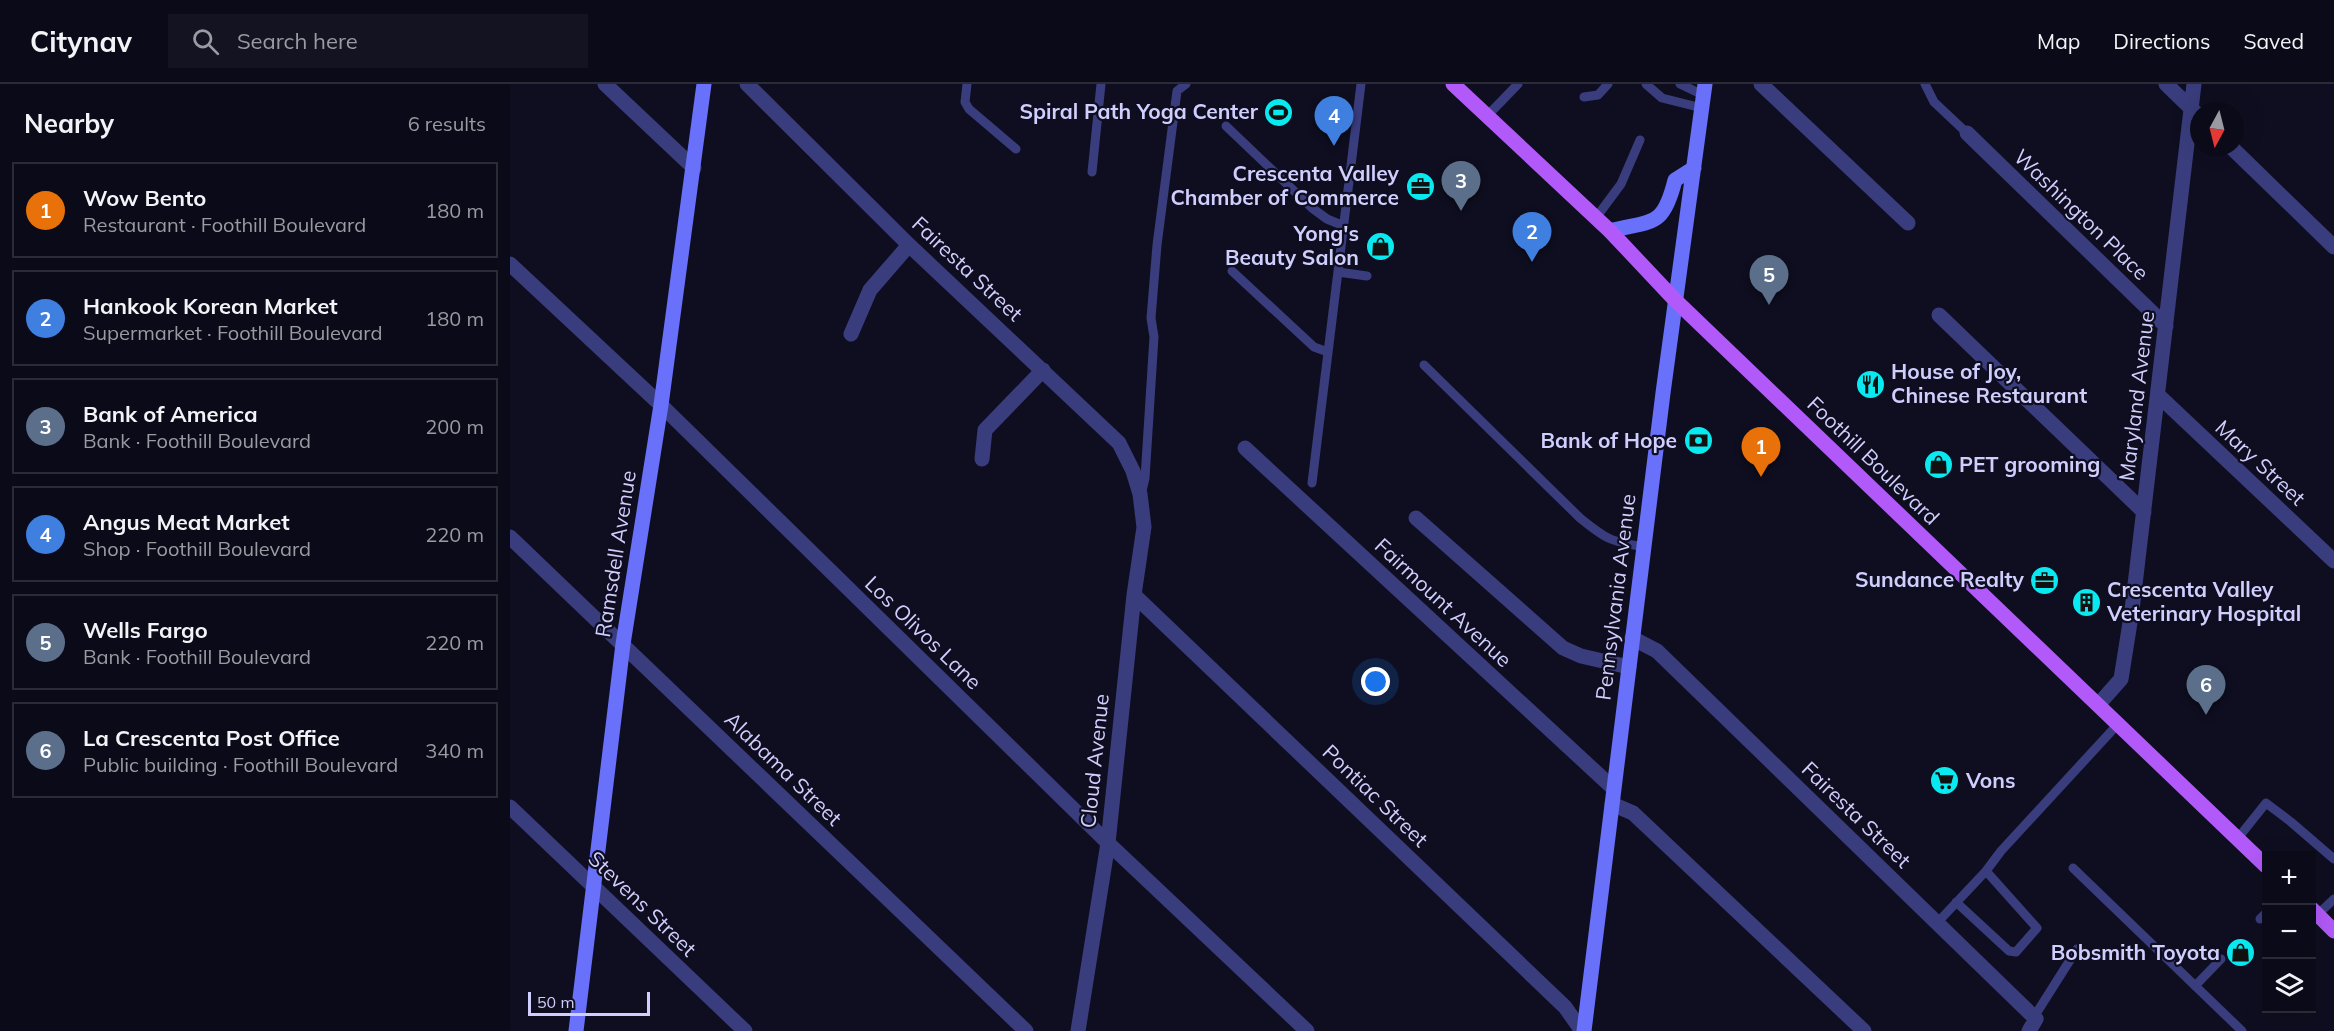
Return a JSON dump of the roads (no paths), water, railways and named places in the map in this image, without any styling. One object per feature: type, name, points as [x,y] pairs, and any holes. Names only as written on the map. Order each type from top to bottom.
[{"type":"main road","name":"Ramsdell Avenue","points":[[576,1031],[623,644],[661,405],[704,84]]},
{"type":"main road","name":"Foothill Boulevard","points":[[1453,84],[1610,231],[1675,300],[2262,862]]},
{"type":"main road","name":"Pennsylvania Avenue","points":[[1583,1031],[1675,300],[1703,96]]},
{"type":"main road","points":[[1610,231],[1660,217],[1668,205],[1675,180],[1694,168]]},
{"type":"main road","points":[[2316,914],[2334,931]]},
{"type":"street","points":[[605,84],[694,168]]},
{"type":"street","name":"Fairesta Street","points":[[747,84],[909,244],[1119,443],[1133,471],[1141,495]]},
{"type":"street","points":[[1761,84],[1908,223]]},
{"type":"street","points":[[2166,84],[2190,107]]},
{"type":"street","name":"Maryland Avenue","points":[[2194,84],[2195,102]]},
{"type":"street","name":"Washington Place","points":[[1966,133],[2166,326]]},
{"type":"street","name":"Maryland Avenue","points":[[2098,705],[2121,679],[2190,149]]},
{"type":"street","points":[[2240,156],[2334,247]]},
{"type":"street","points":[[851,334],[870,290],[909,244]]},
{"type":"street","name":"Los Olivos Lane","points":[[510,264],[661,405],[1108,843],[1307,1031]]},
{"type":"street","points":[[1939,315],[2144,512]]},
{"type":"street","points":[[982,459],[985,430],[1043,370]]},
{"type":"street","name":"Mary Street","points":[[2158,395],[2334,561]]},
{"type":"street","name":"Fairmount Avenue","points":[[1245,448],[1613,788]]},
{"type":"street","name":"Cloud Avenue","points":[[1078,1031],[1108,843],[1134,595],[1144,527],[1141,495]]},
{"type":"street","name":"Fairmount Avenue","points":[[1416,518],[1563,648],[1581,656],[1629,667]]},
{"type":"street","name":"Alabama Street","points":[[510,537],[1026,1031]]},
{"type":"street","name":"Pontiac Street","points":[[1134,595],[1565,1007],[1583,1031]]},
{"type":"street","name":"Fairesta Street","points":[[1632,638],[1657,651],[1937,923],[2032,1024]]},
{"type":"street","points":[[1612,804],[1633,813],[1864,1031]]},
{"type":"street","name":"Stevens Street","points":[[510,807],[745,1031]]},
{"type":"lane","points":[[967,84],[965,102],[969,110],[1016,149]]},
{"type":"lane","points":[[1092,172],[1101,84]]},
{"type":"lane","points":[[1141,495],[1145,478],[1149,418],[1154,337],[1151,318],[1157,245],[1177,91],[1186,84]]},
{"type":"lane","points":[[1312,483],[1361,84]]},
{"type":"lane","points":[[1487,116],[1518,84]]},
{"type":"lane","points":[[1584,97],[1598,95],[1608,84]]},
{"type":"lane","points":[[1646,84],[1662,98],[1703,96]]},
{"type":"lane","points":[[1680,84],[1703,96]]},
{"type":"lane","points":[[1925,84],[1934,102],[1966,133]]},
{"type":"lane","points":[[1226,126],[1312,208],[1327,219],[1344,226]]},
{"type":"lane","points":[[1596,219],[1621,184],[1640,140]]},
{"type":"lane","points":[[1232,271],[1314,347],[1328,352]]},
{"type":"lane","points":[[1338,272],[1367,276]]},
{"type":"lane","points":[[1424,365],[1580,518],[1612,542],[1644,548]]},
{"type":"lane","points":[[1937,923],[2118,724]]},
{"type":"lane","points":[[2238,838],[2266,803],[2334,859]]},
{"type":"lane","points":[[2073,868],[2241,1031]]},
{"type":"lane","points":[[1956,902],[2009,951],[2016,952],[2037,928],[1986,871]]},
{"type":"lane","points":[[2316,911],[2334,899]]},
{"type":"lane","points":[[2032,1024],[2078,949]]},
{"type":"lane","points":[[2195,986],[2222,959]]},
{"type":"place","name":"Spiral Path Yoga Center","points":[[1279,112]]},
{"type":"place","name":"Angus Meat Market","points":[[1334,146]]},
{"type":"place","name":"Crescenta Valley Chamber of Commerce","points":[[1420,186]]},
{"type":"place","name":"Bank of America","points":[[1461,211]]},
{"type":"place","name":"Yong's Beauty Salon","points":[[1380,246]]},
{"type":"place","name":"Hankook Korean Market","points":[[1532,262]]},
{"type":"place","name":"Wells Fargo","points":[[1769,305]]},
{"type":"place","name":"House of Joy, Chinese Restaurant","points":[[1870,384]]},
{"type":"place","name":"Bank of Hope","points":[[1698,441]]},
{"type":"place","name":"PET grooming","points":[[1938,465]]},
{"type":"place","name":"Wow Bento","points":[[1761,477]]},
{"type":"place","name":"Sundance Realty","points":[[2045,580]]},
{"type":"place","name":"Crescenta Valley Veterinary Hospital","points":[[2086,602]]},
{"type":"place","name":"La Crescenta Post Office","points":[[2206,715]]},
{"type":"place","name":"Vons","points":[[1945,781]]},
{"type":"place","name":"Bobsmith Toyota","points":[[2241,953]]}]
